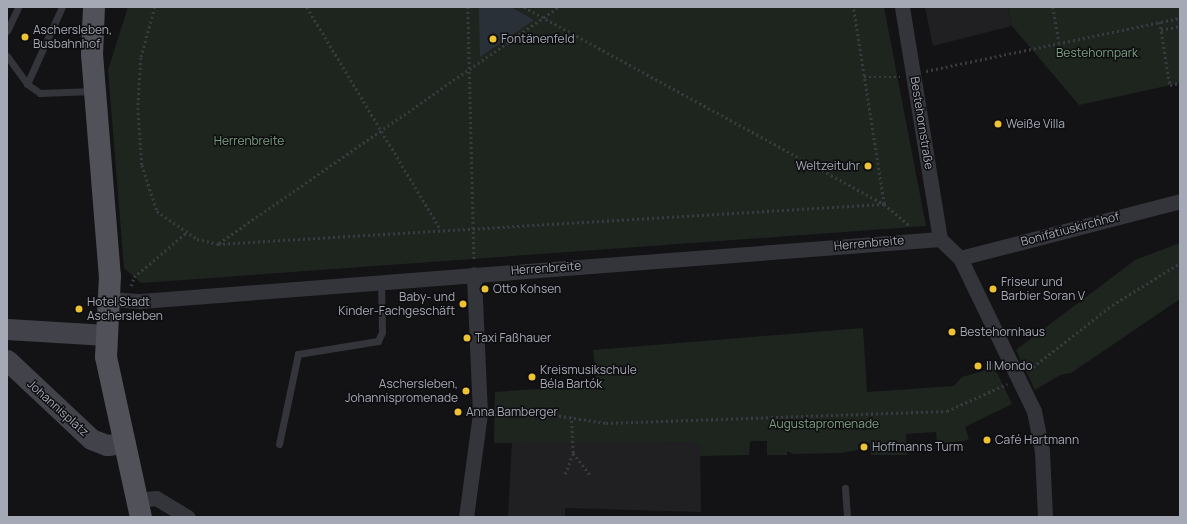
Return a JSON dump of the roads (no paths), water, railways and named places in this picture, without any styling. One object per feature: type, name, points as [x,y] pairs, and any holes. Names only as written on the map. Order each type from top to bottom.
[{"type":"main road","points":[[94,7],[94,91],[118,300],[106,335],[106,357],[139,508]]},
{"type":"main road","points":[[7,330],[106,335]]},
{"type":"main road","points":[[10,364],[14,342],[29,331]]},
{"type":"main road","name":"Johannisplatz","points":[[10,364],[91,439],[107,445],[125,443]]},
{"type":"street","name":"Bestehornstraße","points":[[902,7],[940,239]]},
{"type":"street","name":"Bonifatiuskirchhof","points":[[960,258],[1180,201]]},
{"type":"street","name":"Herrenbreite","points":[[118,300],[918,239],[940,239]]},
{"type":"street","points":[[940,239],[960,258],[1018,379],[1040,431],[1045,517]]},
{"type":"street","points":[[466,517],[480,414],[474,274]]},
{"type":"street","points":[[139,508],[156,498],[188,517]]},
{"type":"lane","points":[[7,31],[18,7]]},
{"type":"lane","points":[[27,84],[62,7]]},
{"type":"lane","points":[[7,56],[27,84],[46,95],[94,91]]},
{"type":"lane","points":[[279,444],[298,354],[378,341],[382,332],[381,281]]},
{"type":"lane","points":[[845,488],[846,517]]},
{"type":"place","name":"Aschersleben, Busbahnhof","points":[[25,37]]},
{"type":"place","name":"Fontänenfeld","points":[[493,39]]},
{"type":"place","name":"Weiße Villa","points":[[998,124]]},
{"type":"place","name":"Weltzeituhr","points":[[868,166]]},
{"type":"place","name":"Otto Kohsen","points":[[485,289]]},
{"type":"place","name":"Friseur und Barbier Soran V","points":[[993,289]]},
{"type":"place","name":"Baby- und Kinder-Fachgeschäft","points":[[463,304]]},
{"type":"place","name":"Hotel Stadt Aschersleben","points":[[79,309]]},
{"type":"place","name":"Bestehornhaus","points":[[952,332]]},
{"type":"place","name":"Taxi Faßhauer","points":[[467,338]]},
{"type":"place","name":"Il Mondo","points":[[978,366]]},
{"type":"place","name":"Kreismusikschule Béla Bartók","points":[[532,377]]},
{"type":"place","name":"Aschersleben, Johannispromenade","points":[[466,391]]},
{"type":"place","name":"Anna Bamberger","points":[[458,412]]},
{"type":"place","name":"Café Hartmann","points":[[987,440]]},
{"type":"place","name":"Hoffmanns Turm","points":[[864,447]]},
{"type":"park label","name":"Bestehornpark","points":[[1097,53]]},
{"type":"park label","name":"Augustapromenade","points":[[824,424]]}]
